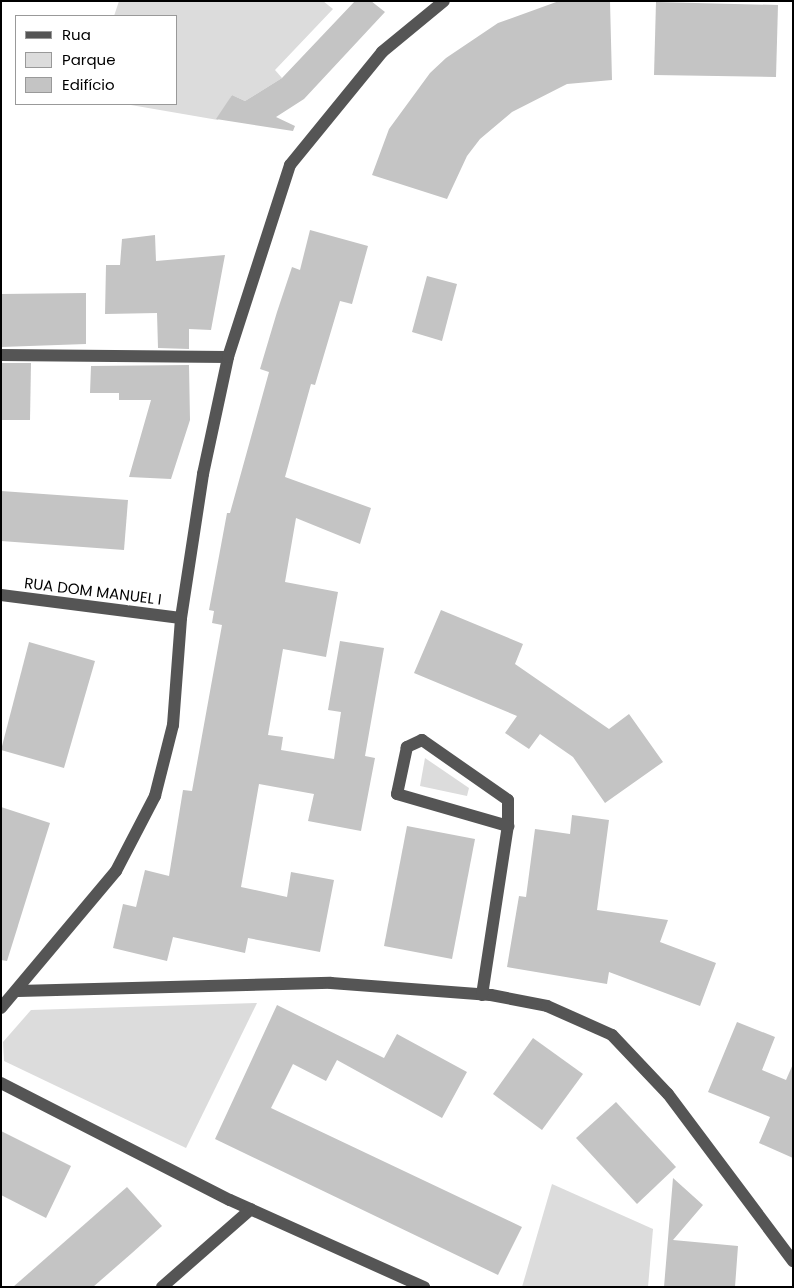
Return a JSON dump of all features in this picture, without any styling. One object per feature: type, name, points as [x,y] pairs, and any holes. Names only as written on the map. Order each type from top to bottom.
[{"type":"street","points":[[1,1008],[18,991],[116,870],[155,796],[172,725],[181,618],[203,474],[228,357],[290,165],[382,52],[444,1]]},
{"type":"street","points":[[1,355],[228,357]]},
{"type":"street","name":"RUA DOM MANUEL I","points":[[2,598],[181,618]]},
{"type":"street","points":[[482,995],[508,826],[508,800],[422,740],[406,747],[397,794],[508,826]]},
{"type":"street","points":[[18,991],[331,983],[482,995],[547,1006],[612,1035],[668,1094],[793,1261]]},
{"type":"street","points":[[1,1083],[251,1209],[424,1287]]},
{"type":"street","points":[[162,1287],[251,1209]]},
{"type":"green space","points":[[119,1],[323,1],[333,9],[275,70],[282,78],[245,101],[232,95],[218,120],[131,105],[178,105],[178,15],[114,15]]},
{"type":"green space","points":[[425,758],[469,788],[467,796],[420,786]]},
{"type":"green space","points":[[257,1003],[186,1148],[4,1061],[3,1042],[31,1010]]},
{"type":"green space","points":[[552,1184],[653,1229],[648,1287],[522,1287]]},
{"type":"building","points":[[355,1],[371,1],[385,12],[304,99],[276,117],[295,126],[293,131],[216,119],[232,95],[245,101],[282,78]]},
{"type":"building","points":[[559,1],[610,1],[612,80],[567,84],[512,112],[480,139],[467,156],[447,199],[372,175],[389,129],[430,73],[446,58],[498,23]]},
{"type":"building","points":[[656,2],[778,5],[776,77],[654,75]]},
{"type":"building","points":[[310,230],[368,246],[352,304],[340,301],[315,385],[311,384],[285,477],[371,508],[360,544],[296,518],[285,582],[338,592],[326,657],[283,649],[268,735],[283,737],[281,750],[334,759],[341,712],[328,710],[340,641],[384,648],[365,756],[375,758],[361,831],[308,821],[314,794],[259,784],[241,887],[287,897],[291,872],[334,880],[320,952],[248,938],[245,953],[173,937],[167,961],[113,948],[123,904],[136,907],[145,870],[169,876],[183,790],[192,791],[222,625],[212,623],[214,611],[209,610],[227,513],[230,513],[269,372],[260,369],[292,267],[300,270]]},
{"type":"building","points":[[155,235],[156,261],[225,255],[211,330],[189,329],[189,349],[158,348],[157,313],[105,314],[106,265],[120,265],[122,239]]},
{"type":"building","points":[[427,276],[457,284],[442,341],[412,332]]},
{"type":"building","points":[[86,293],[86,344],[1,347],[1,294]]},
{"type":"building","points":[[1,363],[31,363],[30,420],[1,420]]},
{"type":"building","points":[[189,365],[190,420],[171,479],[129,477],[151,400],[119,400],[119,393],[90,393],[91,366]]},
{"type":"building","points":[[1,491],[128,500],[124,550],[1,541]]},
{"type":"building","points":[[441,610],[523,644],[515,664],[609,729],[629,714],[663,762],[605,803],[573,757],[540,734],[529,749],[505,733],[517,716],[414,673]]},
{"type":"building","points":[[29,642],[95,661],[64,768],[1,750]]},
{"type":"building","points":[[1,807],[50,823],[7,961],[1,960]]},
{"type":"building","points":[[572,815],[609,820],[597,910],[668,920],[660,942],[716,963],[700,1006],[609,972],[607,984],[507,967],[519,896],[526,897],[535,829],[570,834]]},
{"type":"building","points":[[407,826],[475,839],[452,959],[384,946]]},
{"type":"building","points":[[277,1005],[384,1058],[397,1034],[467,1072],[442,1118],[337,1060],[326,1081],[293,1064],[271,1108],[522,1227],[498,1275],[215,1139]]},
{"type":"building","points":[[737,1022],[775,1037],[762,1070],[786,1080],[793,1064],[793,1158],[759,1143],[770,1117],[708,1092]]},
{"type":"building","points":[[533,1038],[583,1074],[542,1130],[493,1094]]},
{"type":"building","points":[[616,1102],[676,1167],[637,1204],[576,1138]]},
{"type":"building","points":[[1,1131],[71,1166],[46,1218],[1,1195]]},
{"type":"building","points":[[673,1178],[703,1205],[673,1240],[738,1246],[735,1287],[664,1287]]},
{"type":"building","points":[[127,1187],[162,1226],[132,1253],[93,1287],[13,1287]]}]
